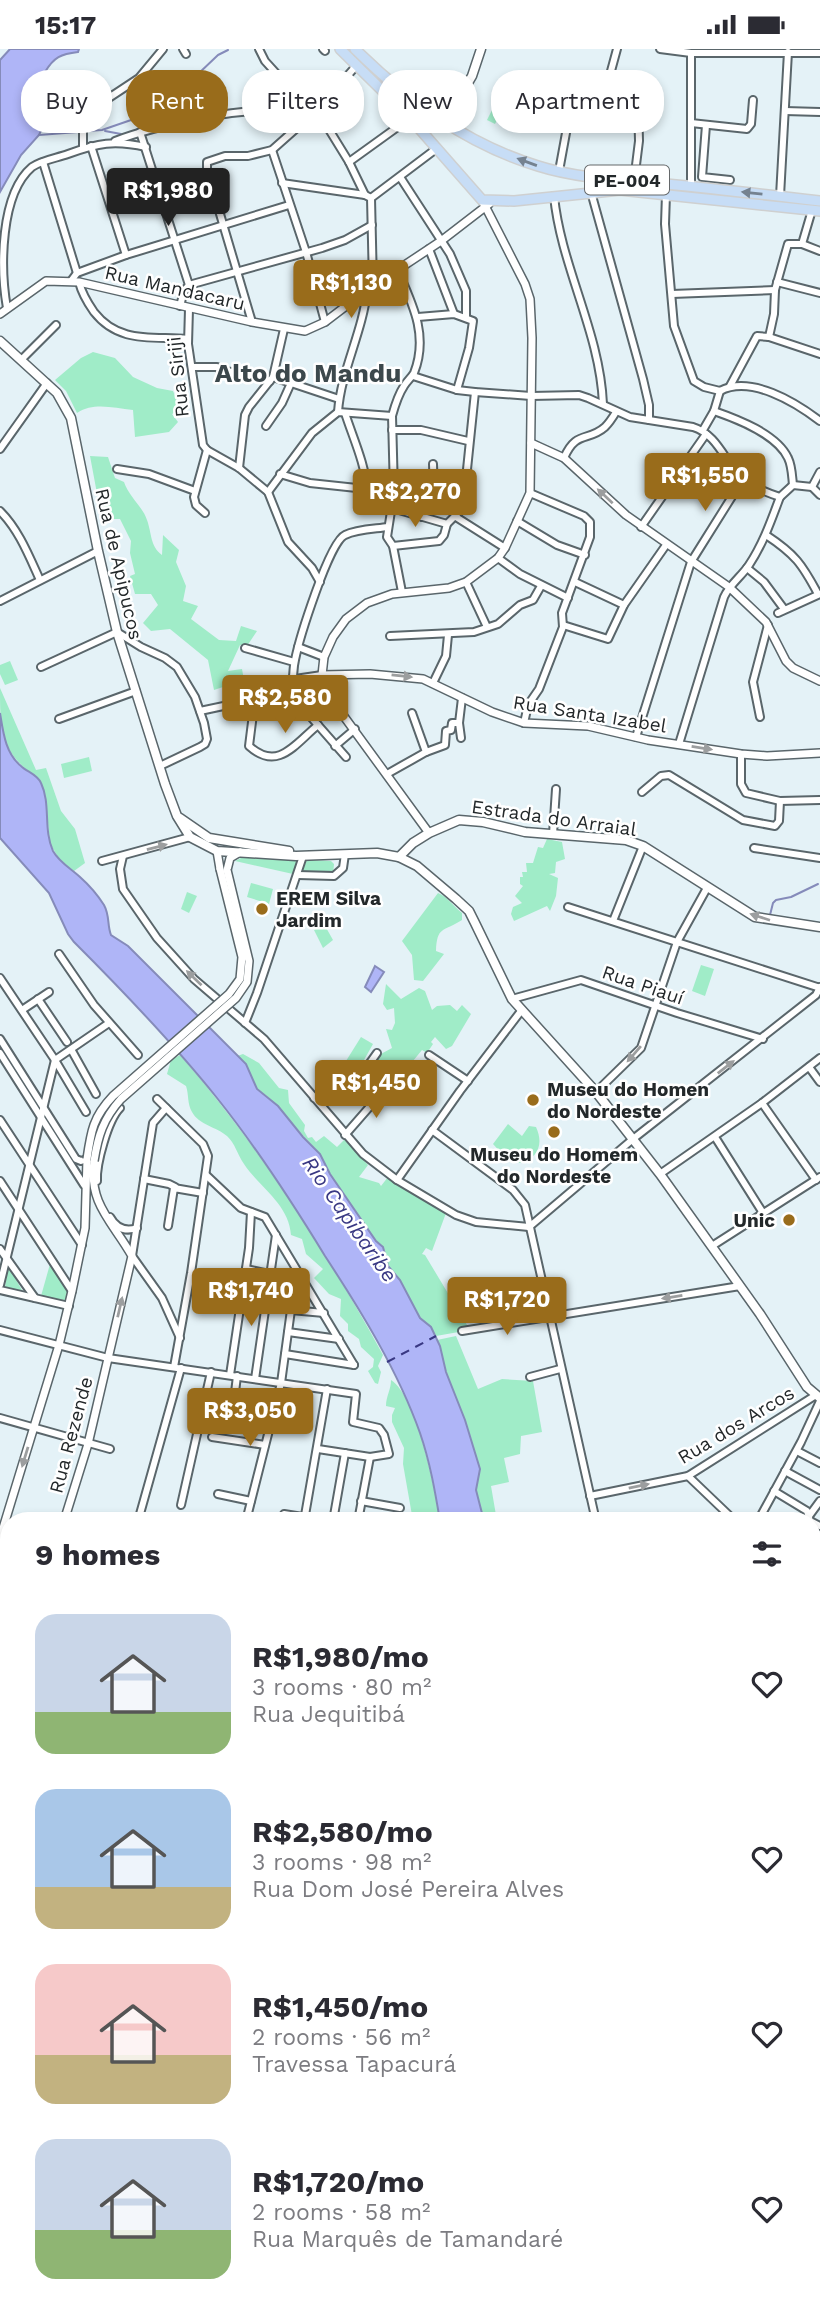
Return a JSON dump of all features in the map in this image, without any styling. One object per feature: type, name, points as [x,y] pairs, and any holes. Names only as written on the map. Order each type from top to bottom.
[{"type":"main road","points":[[340,49],[378,86]]},
{"type":"main road","name":"PE-004","points":[[355,49],[378,71]]},
{"type":"main road","points":[[474,70],[481,49]]},
{"type":"main road","points":[[423,133],[487,203]]},
{"type":"main road","name":"PE-004","points":[[466,133],[512,157],[559,171],[820,201]]},
{"type":"main road","points":[[597,191],[600,177]]},
{"type":"main road","name":"PE-004","points":[[487,203],[620,190],[816,211]]},
{"type":"main road","name":"Rua de Apipucos","points":[[0,341],[47,383],[64,403],[71,418],[97,551],[117,632],[177,817],[190,837]]},
{"type":"main road","points":[[177,817],[209,838],[257,845],[303,856]]},
{"type":"main road","name":"Estrada do Arraial","points":[[398,857],[412,843],[459,820],[483,822],[525,832],[626,840],[643,846],[755,917],[820,927]]},
{"type":"main road","points":[[190,837],[217,851],[303,856],[377,853],[398,857],[417,866],[469,911],[512,999],[596,1092],[660,1174],[740,1286],[807,1387],[819,1398]]},
{"type":"main road","points":[[217,851],[257,845]]},
{"type":"street","points":[[126,255],[87,147],[83,115],[139,78],[163,49]]},
{"type":"street","points":[[259,49],[273,70]]},
{"type":"street","points":[[612,70],[617,49]]},
{"type":"street","points":[[660,49],[691,53],[820,53]]},
{"type":"street","points":[[780,196],[788,51]]},
{"type":"street","points":[[691,53],[691,186]]},
{"type":"street","points":[[353,70],[357,65]]},
{"type":"street","points":[[691,123],[747,128],[751,124],[753,100]]},
{"type":"street","points":[[785,111],[820,112]]},
{"type":"street","points":[[705,125],[702,177],[730,180]]},
{"type":"street","points":[[3,311],[2,239],[6,208],[25,174],[43,162],[137,133]]},
{"type":"street","points":[[140,133],[189,285]]},
{"type":"street","points":[[251,322],[206,170],[209,160],[225,156],[260,154],[272,150],[292,133]]},
{"type":"street","points":[[331,133],[368,197],[372,225],[370,288],[339,400],[364,464],[367,490]]},
{"type":"street","points":[[349,162],[389,133]]},
{"type":"street","points":[[559,171],[566,133]]},
{"type":"street","points":[[634,181],[639,133]]},
{"type":"street","points":[[113,142],[146,147]]},
{"type":"street","points":[[282,183],[368,197],[400,177],[436,149]]},
{"type":"street","points":[[272,150],[306,252],[325,322]]},
{"type":"street","points":[[43,162],[77,273],[75,282],[97,316],[114,330],[136,337],[188,339]]},
{"type":"street","points":[[400,177],[450,254],[465,287],[466,316]]},
{"type":"street","points":[[597,191],[649,405],[649,421]]},
{"type":"street","points":[[666,194],[665,224],[674,326],[691,375],[699,385],[720,391],[730,386],[748,387],[778,395],[820,421]]},
{"type":"street","points":[[554,196],[560,236],[601,372],[603,404]]},
{"type":"street","points":[[429,833],[332,700],[321,675],[324,657],[340,627],[358,609],[377,599],[402,592],[449,588],[466,582],[498,558],[530,493],[532,324],[528,291],[487,203]]},
{"type":"street","name":"Rua Mandacaru","points":[[3,311],[46,281],[60,280],[284,329],[305,331],[325,322],[397,269],[441,241],[487,203]]},
{"type":"street","points":[[77,273],[126,255],[289,205]]},
{"type":"street","points":[[802,244],[816,211]]},
{"type":"street","points":[[180,306],[184,291],[189,285],[345,240],[372,225]]},
{"type":"street","points":[[769,337],[775,290],[787,249],[792,243],[820,251]]},
{"type":"street","points":[[429,249],[454,314]]},
{"type":"street","points":[[397,269],[418,317],[419,355],[392,416],[394,492],[388,540],[393,546],[402,592]]},
{"type":"street","points":[[777,282],[820,293]]},
{"type":"street","points":[[672,294],[775,290]]},
{"type":"street","name":"Rua Siriji","points":[[189,309],[188,339],[200,433],[207,450]]},
{"type":"street","points":[[418,317],[454,314],[466,316],[473,321],[469,348],[457,390]]},
{"type":"street","points":[[21,360],[56,325]]},
{"type":"street","points":[[239,468],[245,415],[271,379],[284,329]]},
{"type":"street","points":[[730,386],[754,338],[758,336],[769,337],[820,354]]},
{"type":"street","points":[[192,367],[217,367],[222,372],[243,373],[291,383],[339,400]]},
{"type":"street","points":[[412,376],[475,393],[579,395],[616,412],[649,421],[685,425],[704,432],[723,450],[743,479],[780,497]]},
{"type":"street","points":[[0,449],[47,383]]},
{"type":"street","points":[[266,426],[282,403],[291,383]]},
{"type":"street","points":[[641,527],[704,432],[720,391]]},
{"type":"street","points":[[393,546],[439,541],[447,524],[463,508],[475,393]]},
{"type":"street","points":[[714,411],[751,427],[782,448],[789,459],[793,485]]},
{"type":"street","points":[[268,492],[312,433],[342,412],[392,416]]},
{"type":"street","points":[[564,458],[569,445],[605,427],[616,412]]},
{"type":"street","points":[[392,430],[421,430],[468,442]]},
{"type":"street","points":[[531,443],[564,458],[641,527],[729,587],[768,625],[786,661],[793,668],[820,681]]},
{"type":"street","points":[[205,513],[194,501],[207,450],[239,468],[268,492],[288,543],[312,568],[320,582]]},
{"type":"street","points":[[422,517],[429,498],[434,493],[433,464]]},
{"type":"street","points":[[117,468],[149,474],[195,491]]},
{"type":"street","points":[[812,487],[820,472]]},
{"type":"street","points":[[280,474],[310,483],[394,492]]},
{"type":"street","points":[[636,737],[691,562],[743,479]]},
{"type":"street","points":[[679,744],[729,587],[747,568],[766,535],[780,497],[793,485],[812,487],[820,495]]},
{"type":"street","points":[[524,723],[527,705],[543,679],[563,625],[561,616],[585,555],[591,525],[584,516],[530,493]]},
{"type":"street","points":[[392,508],[447,524]]},
{"type":"street","points":[[0,511],[13,525],[40,580]]},
{"type":"street","points":[[456,517],[505,548]]},
{"type":"street","points":[[517,521],[557,545],[585,555]]},
{"type":"street","points":[[289,692],[295,679],[298,647],[320,582],[340,537],[388,527]]},
{"type":"street","points":[[747,568],[764,582],[781,611],[819,594],[794,555],[766,535]]},
{"type":"street","points":[[563,625],[608,639],[624,605],[666,545]]},
{"type":"street","points":[[0,601],[97,551]]},
{"type":"street","points":[[498,558],[541,586],[568,598]]},
{"type":"street","points":[[466,582],[487,627]]},
{"type":"street","points":[[575,582],[624,605]]},
{"type":"street","points":[[390,636],[464,634],[487,627],[507,618],[520,605],[533,600],[541,586]]},
{"type":"street","points":[[760,717],[753,682],[768,625]]},
{"type":"street","points":[[41,667],[117,632],[173,663],[189,686],[200,711],[206,741],[160,766]]},
{"type":"street","points":[[433,683],[446,656],[448,635]]},
{"type":"street","points":[[245,647],[295,662]]},
{"type":"street","points":[[298,647],[324,657]]},
{"type":"street","points":[[295,679],[321,675]]},
{"type":"street","name":"Rua Santa Izabel","points":[[321,675],[416,678],[433,683],[492,712],[524,723],[575,725],[741,754],[766,756],[820,753]]},
{"type":"street","points":[[59,719],[136,691]]},
{"type":"street","points":[[200,711],[289,692]]},
{"type":"street","points":[[289,692],[346,757]]},
{"type":"street","points":[[255,698],[249,746],[262,756],[281,757],[318,725]]},
{"type":"street","points":[[461,738],[459,723],[462,698]]},
{"type":"street","points":[[412,713],[426,752]]},
{"type":"street","points":[[387,774],[426,752],[445,745],[446,731],[451,730],[452,723],[459,723]]},
{"type":"street","points":[[335,746],[355,729]]},
{"type":"street","points":[[741,754],[741,784],[743,791],[751,796],[780,801],[820,800]]},
{"type":"street","points":[[642,792],[660,776],[669,775],[743,820],[775,826],[779,821],[780,801]]},
{"type":"street","points":[[553,834],[556,789]]},
{"type":"street","points":[[102,861],[190,837]]},
{"type":"street","points":[[613,921],[643,846]]},
{"type":"street","points":[[754,848],[820,858]]},
{"type":"street","points":[[180,1339],[162,1298],[132,1256],[99,1200],[92,1182],[91,1130],[102,1108],[229,994],[240,979],[242,957],[224,869],[217,851]]},
{"type":"street","points":[[224,869],[230,858],[241,852]]},
{"type":"street","points":[[298,875],[334,876],[344,868],[345,853]]},
{"type":"street","points":[[123,856],[120,869],[123,889],[156,939],[194,979],[264,1039],[363,1154],[397,1179],[456,1215],[529,1227],[633,1139],[763,1039],[816,995],[820,988],[568,907]]},
{"type":"street","points":[[245,1023],[303,856]]},
{"type":"street","points":[[596,1092],[641,1048],[677,942],[707,888]]},
{"type":"street","points":[[58,954],[109,1023],[138,1055]]},
{"type":"street","points":[[0,978],[86,1112]]},
{"type":"street","name":"Rua Piauí","points":[[512,999],[581,981],[763,1039]]},
{"type":"street","points":[[22,1010],[49,992]]},
{"type":"street","points":[[38,999],[67,1042]]},
{"type":"street","points":[[397,1179],[521,1011]]},
{"type":"street","points":[[69,1306],[0,1287],[55,1061],[109,1023]]},
{"type":"street","points":[[0,1039],[85,1185]]},
{"type":"street","points":[[72,1051],[96,1094]]},
{"type":"street","points":[[0,1053],[76,1159],[90,1160]]},
{"type":"street","points":[[314,1098],[332,1089],[350,1091],[377,1053]]},
{"type":"street","points":[[429,1055],[468,1081]]},
{"type":"street","points":[[660,1174],[762,1103],[820,1058]]},
{"type":"street","points":[[809,1066],[820,1082]]},
{"type":"street","points":[[345,1135],[386,1087]]},
{"type":"street","points":[[140,1512],[178,1368],[208,1156],[203,1144],[158,1099]]},
{"type":"street","points":[[712,1246],[818,1178],[762,1103]]},
{"type":"street","points":[[120,1108],[115,1113],[107,1135],[96,1176],[99,1200],[112,1221],[121,1229],[137,1228]]},
{"type":"street","points":[[132,1256],[153,1123],[166,1108]]},
{"type":"street","points":[[0,1120],[82,1245]]},
{"type":"street","points":[[432,1130],[468,1155],[521,1198],[525,1205],[594,1512]]},
{"type":"street","points":[[715,1137],[763,1213]]},
{"type":"street","points":[[8,1512],[69,1306],[82,1245],[85,1185],[90,1160]]},
{"type":"street","points":[[206,1175],[241,1208],[265,1217],[354,1365],[285,1354]]},
{"type":"street","points":[[144,1178],[203,1193]]},
{"type":"street","points":[[0,1181],[72,1291]]},
{"type":"street","points":[[168,1226],[174,1187]]},
{"type":"street","points":[[86,1200],[99,1200]]},
{"type":"street","points":[[231,1425],[233,1376],[251,1212]]},
{"type":"street","points":[[255,1379],[276,1235]]},
{"type":"street","points":[[0,1249],[35,1298]]},
{"type":"street","name":"Rua Rezende","points":[[67,1512],[88,1444],[132,1256]]},
{"type":"street","points":[[246,1269],[269,1274],[291,1310],[281,1383],[248,1512]]},
{"type":"street","points":[[462,1331],[740,1286]]},
{"type":"street","points":[[291,1310],[324,1313]]},
{"type":"street","points":[[0,1330],[108,1358],[356,1394],[352,1420],[356,1424],[379,1428],[384,1435],[389,1454],[370,1457],[318,1450]]},
{"type":"street","points":[[288,1332],[339,1339]]},
{"type":"street","points":[[530,1377],[560,1369]]},
{"type":"street","points":[[181,1505],[211,1373]]},
{"type":"street","points":[[306,1512],[327,1389]]},
{"type":"street","points":[[763,1512],[797,1451],[819,1398]]},
{"type":"street","name":"Rua dos Arcos","points":[[590,1496],[688,1476],[819,1398]]},
{"type":"street","points":[[0,1418],[110,1449]]},
{"type":"street","points":[[212,1437],[265,1445]]},
{"type":"street","points":[[797,1451],[820,1463]]},
{"type":"street","points":[[332,1512],[345,1454]]},
{"type":"street","points":[[359,1512],[370,1457]]},
{"type":"street","points":[[785,1471],[820,1490]]},
{"type":"street","points":[[688,1476],[726,1512]]},
{"type":"street","points":[[774,1492],[808,1512]]},
{"type":"street","points":[[218,1494],[251,1500]]},
{"type":"street","points":[[361,1501],[400,1508]]},
{"type":"green space","points":[[93,352],[115,358],[133,377],[157,388],[173,391],[181,409],[172,414],[178,422],[169,432],[135,437],[133,410],[97,407],[77,413],[66,391],[55,380],[81,358]]},
{"type":"green space","points":[[90,456],[108,457],[115,478],[124,482],[145,515],[153,544],[158,551],[162,555],[163,535],[179,550],[176,562],[186,586],[183,601],[198,606],[191,619],[219,640],[236,641],[241,626],[257,631],[247,646],[240,645],[228,671],[242,669],[244,680],[214,690],[208,660],[170,629],[151,631],[143,623],[158,605],[151,594],[135,594],[130,576],[135,574],[130,553],[131,541],[120,519],[106,519],[101,515]]},
{"type":"green space","points":[[10,661],[18,680],[5,685],[0,674],[0,665]]},
{"type":"green space","points":[[0,688],[36,770],[46,768],[61,811],[75,829],[85,863],[74,871],[60,861],[50,843],[46,802],[39,779],[17,760],[5,741]]},
{"type":"green space","points":[[89,757],[92,771],[64,778],[61,764]]},
{"type":"green space","points":[[547,839],[562,842],[565,859],[556,862],[555,873],[549,874],[558,878],[556,896],[550,911],[547,906],[514,921],[511,914],[513,907],[522,903],[515,896],[523,886],[520,884],[522,872],[527,872],[526,863],[533,863],[538,847],[543,848]]},
{"type":"green space","points":[[245,856],[296,860],[298,863],[293,874],[235,861]]},
{"type":"green space","points":[[307,860],[331,861],[334,864],[333,875],[302,874]]},
{"type":"green space","points":[[251,883],[273,889],[269,904],[247,897]]},
{"type":"green space","points":[[187,892],[197,896],[189,913],[181,909]]},
{"type":"green space","points":[[438,893],[462,913],[462,920],[440,933],[436,951],[444,954],[423,981],[414,980],[412,955],[402,941]]},
{"type":"green space","points":[[324,924],[333,940],[323,948],[314,930]]},
{"type":"green space","points":[[701,965],[714,969],[705,996],[692,991]]},
{"type":"green space","points":[[386,984],[401,999],[419,988],[425,991],[432,1010],[437,1006],[450,1005],[457,1011],[462,1005],[471,1014],[452,1046],[446,1049],[435,1037],[427,1053],[422,1050],[394,1084],[382,1083],[364,1073],[379,1055],[392,1048],[386,1029],[392,1030],[395,1023],[394,1008],[387,1010],[383,1004]]},
{"type":"green space","points":[[361,1037],[373,1044],[350,1085],[336,1077]]},
{"type":"green space","points":[[243,1054],[259,1063],[279,1088],[288,1090],[289,1103],[305,1125],[304,1131],[308,1138],[312,1137],[316,1142],[324,1136],[337,1147],[345,1139],[368,1165],[359,1177],[381,1186],[388,1177],[446,1213],[432,1251],[426,1248],[422,1254],[470,1330],[436,1336],[420,1318],[400,1281],[388,1266],[383,1247],[376,1241],[330,1174],[320,1154],[268,1097],[257,1089],[250,1073],[237,1056]]},
{"type":"green space","points":[[180,1055],[264,1162],[338,1276],[383,1355],[378,1366],[381,1372],[378,1384],[368,1371],[373,1367],[374,1359],[361,1347],[359,1339],[348,1331],[348,1324],[340,1316],[341,1299],[329,1294],[314,1278],[323,1269],[306,1254],[302,1239],[291,1235],[285,1214],[244,1164],[230,1139],[195,1116],[189,1105],[186,1086],[167,1074],[171,1060]]},
{"type":"green space","points":[[508,1124],[522,1136],[529,1126],[536,1127],[538,1150],[526,1161],[519,1163],[514,1156],[511,1160],[493,1144]]},
{"type":"green space","points":[[50,1264],[69,1290],[66,1302],[41,1296]]},
{"type":"green space","points":[[10,1269],[23,1292],[5,1287]]},
{"type":"green space","points":[[456,1336],[478,1389],[502,1379],[533,1381],[542,1432],[521,1436],[520,1454],[504,1458],[509,1482],[491,1486],[495,1512],[481,1512],[475,1489],[480,1469],[437,1340]]},
{"type":"green space","points":[[391,1380],[400,1389],[417,1423],[438,1512],[411,1512],[403,1464],[404,1448],[392,1422],[395,1408],[386,1406]]},
{"type":"water","points":[[10,49],[79,49],[78,52],[58,57],[47,70],[21,70],[21,133],[40,133],[21,155],[0,192],[0,60]]},
{"type":"water","name":"Rio Capibaribe","points":[[0,713],[11,755],[41,783],[46,799],[48,834],[53,851],[87,883],[104,905],[111,935],[128,946],[246,1064],[257,1089],[278,1106],[320,1154],[330,1174],[376,1241],[383,1247],[388,1266],[400,1280],[420,1318],[431,1327],[440,1346],[446,1372],[480,1469],[476,1490],[482,1512],[438,1512],[424,1444],[401,1387],[365,1320],[300,1216],[217,1098],[148,1018],[74,942],[49,893],[0,838]]},
{"type":"water","points":[[375,966],[384,972],[371,992],[365,987]]},
{"type":"waterway","points":[[348,49],[378,78]]},
{"type":"waterway","points":[[112,127],[134,119],[173,85],[197,75],[218,55],[228,50]]},
{"type":"waterway","points":[[112,132],[121,134]]},
{"type":"waterway","points":[[39,135],[65,133]]},
{"type":"waterway","points":[[770,915],[776,900],[791,897],[818,884]]},
{"type":"ferry route","points":[[387,1362],[436,1336]]},
{"type":"place","name":"EREM Silva Jardim","points":[[262,909]]},
{"type":"place","name":"Museu do Homen do Nordeste","points":[[533,1100]]},
{"type":"place","name":"Museu do Homem do Nordeste","points":[[554,1132]]},
{"type":"place","name":"Unic","points":[[789,1220]]},
{"type":"district","name":"Alto do Mandu","points":[[308,373]]}]
